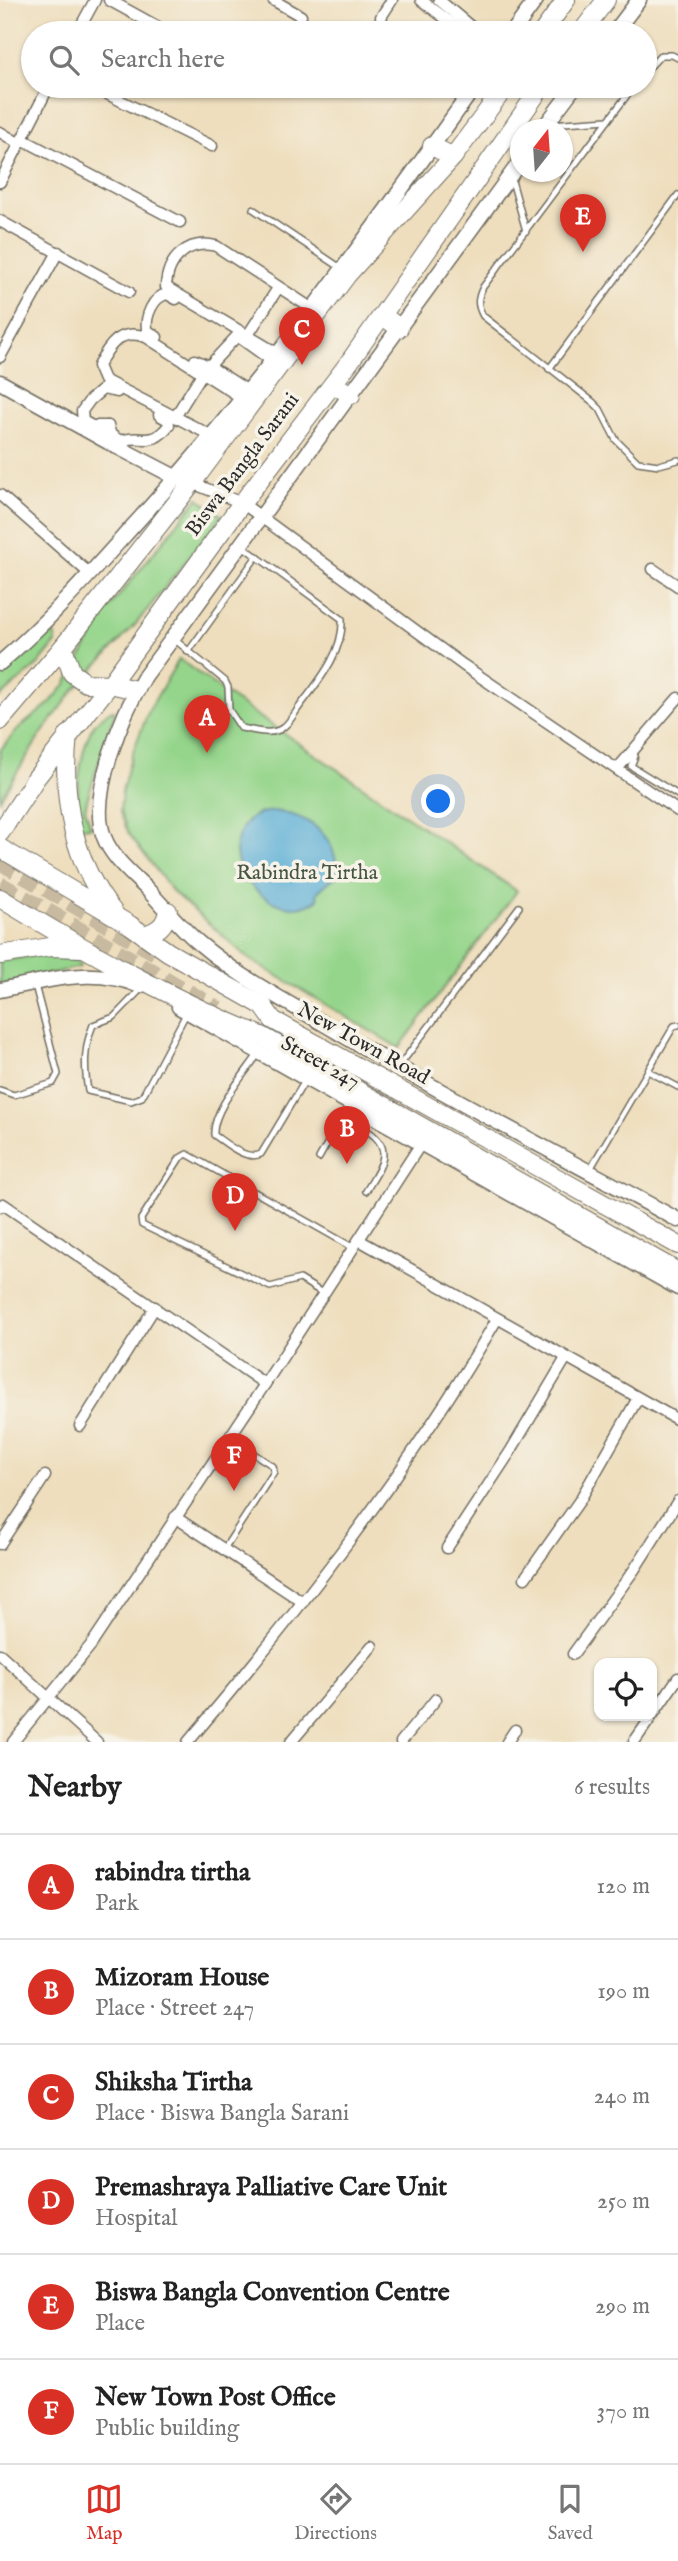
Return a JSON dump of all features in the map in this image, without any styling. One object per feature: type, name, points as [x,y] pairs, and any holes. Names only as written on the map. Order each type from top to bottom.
[{"type":"main road","points":[[551,21],[566,0]]},
{"type":"main road","points":[[590,21],[606,0]]},
{"type":"main road","name":"Biswa Bangla Sarani","points":[[1,718],[63,647],[340,275],[453,156],[497,98]]},
{"type":"main road","name":"Biswa Bangla Sarani","points":[[0,833],[36,778],[110,684],[333,384],[534,98]]},
{"type":"main road","points":[[432,146],[453,156]]},
{"type":"main road","points":[[382,315],[399,327]]},
{"type":"main road","points":[[333,384],[351,395]]},
{"type":"main road","points":[[63,647],[72,673],[86,684],[110,684],[136,690]]},
{"type":"main road","points":[[68,735],[65,776],[70,818],[75,838],[101,895],[113,912],[137,930],[155,932],[162,926],[168,911]]},
{"type":"main road","name":"New Town Road","points":[[0,848],[137,930],[168,952],[263,1006],[274,1020],[678,1245]]},
{"type":"main road","points":[[0,898],[425,1138],[678,1272]]},
{"type":"main road","points":[[0,955],[50,947],[86,948]]},
{"type":"main road","points":[[234,997],[274,1020]]},
{"type":"main road","points":[[225,1013],[261,1044]]},
{"type":"street","points":[[84,21],[95,0]]},
{"type":"street","points":[[109,0],[147,21]]},
{"type":"street","points":[[273,0],[301,16]]},
{"type":"street","points":[[382,21],[381,17],[392,0]]},
{"type":"street","points":[[421,0],[454,21]]},
{"type":"street","points":[[439,0],[460,21]]},
{"type":"street","points":[[521,21],[536,0]]},
{"type":"street","points":[[623,21],[639,0]]},
{"type":"street","points":[[0,182],[43,98]]},
{"type":"street","points":[[115,98],[212,146]]},
{"type":"street","points":[[0,663],[49,620],[90,575],[185,481],[212,436],[311,308],[340,275],[466,98]]},
{"type":"street","points":[[550,119],[566,98]]},
{"type":"street","points":[[0,132],[180,222]]},
{"type":"street","points":[[510,177],[136,690],[106,770],[100,801],[103,835],[116,857],[197,941],[239,973],[398,1067],[678,1220]]},
{"type":"street","points":[[0,221],[130,292]]},
{"type":"street","points":[[275,357],[166,287],[166,272],[185,250],[206,244],[216,246],[311,308]]},
{"type":"street","points":[[0,356],[58,252]]},
{"type":"street","points":[[175,417],[206,369],[246,337],[281,289]]},
{"type":"street","points":[[245,395],[148,330],[146,322],[159,296],[167,294],[246,337],[275,357]]},
{"type":"street","points":[[206,369],[135,333],[121,337],[108,348],[98,366],[104,380],[212,436]]},
{"type":"street","points":[[0,382],[121,442],[130,438],[152,440],[161,435],[169,425],[168,420],[117,392],[103,389],[82,411],[83,421],[105,432],[185,481],[242,503],[463,665],[618,768],[676,802]]},
{"type":"street","points":[[0,495],[90,575]]},
{"type":"street","points":[[653,569],[678,586]]},
{"type":"street","points":[[618,768],[678,698]]},
{"type":"street","name":"Street 247","points":[[0,990],[65,977],[104,975],[143,988],[187,1012],[261,1044],[361,1119],[425,1138],[678,1288]]},
{"type":"street","points":[[12,1742],[91,1645],[425,1138]]},
{"type":"street","points":[[0,1207],[2,1204],[6,1206],[265,1384]]},
{"type":"street","points":[[356,1244],[678,1420]]},
{"type":"street","points":[[80,1426],[155,1307]]},
{"type":"street","points":[[188,1742],[303,1602],[365,1520],[435,1420],[497,1319]]},
{"type":"street","points":[[447,1548],[510,1452],[566,1358]]},
{"type":"street","points":[[525,1578],[580,1500],[638,1398]]},
{"type":"street","points":[[0,1544],[46,1476]]},
{"type":"street","points":[[573,1654],[634,1570],[678,1501]]},
{"type":"street","points":[[175,1517],[303,1602]]},
{"type":"street","points":[[291,1742],[372,1646]]},
{"type":"street","points":[[0,1654],[97,1742]]},
{"type":"street","points":[[634,1742],[678,1678]]},
{"type":"street","points":[[401,1742],[436,1699]]},
{"type":"street","points":[[507,1742],[515,1730]]},
{"type":"lane","points":[[657,59],[661,55],[678,58]]},
{"type":"lane","points":[[625,98],[483,287],[478,298],[478,307],[483,316],[600,409],[611,433],[638,461],[659,465],[678,460]]},
{"type":"lane","points":[[573,124],[608,120]]},
{"type":"lane","points":[[513,182],[526,231]]},
{"type":"lane","points":[[549,369],[678,195]]},
{"type":"lane","points":[[253,209],[340,275]]},
{"type":"lane","points":[[173,638],[225,681],[228,687],[229,710],[241,728],[276,732],[284,727],[322,677],[335,654],[342,630],[342,619],[241,545]]},
{"type":"lane","points":[[188,652],[257,556]]},
{"type":"lane","points":[[676,802],[631,764],[633,758],[678,706]]},
{"type":"lane","points":[[398,1067],[519,907]]},
{"type":"lane","points":[[0,1090],[13,1095],[53,1083],[58,1074],[35,983]]},
{"type":"lane","points":[[143,988],[114,1017],[93,1025],[85,1044],[88,1091],[131,1101],[142,1097],[187,1012]]},
{"type":"lane","points":[[589,1171],[674,1026],[678,1024]]},
{"type":"lane","points":[[261,1044],[219,1112],[213,1126],[214,1135],[247,1155],[254,1157],[261,1154],[306,1079]]},
{"type":"lane","points":[[648,1071],[678,1087]]},
{"type":"lane","points":[[319,1158],[340,1121],[361,1119],[382,1146],[384,1157],[366,1191]]},
{"type":"lane","points":[[324,1294],[300,1279],[270,1287],[142,1225],[141,1219],[180,1157],[187,1154],[356,1244]]},
{"type":"lane","points":[[224,1549],[274,1472],[273,1466],[229,1437]]},
{"type":"green space","points":[[198,498],[222,516],[135,625],[75,689],[40,736],[0,799],[0,750],[19,728],[50,703],[66,684],[108,609]]},
{"type":"green space","points":[[55,633],[56,643],[38,665],[0,697],[0,671],[41,638]]},
{"type":"green space","name":"Rabindra Tirtha","points":[[179,659],[233,699],[517,891],[399,1048],[249,959],[173,892],[129,834],[120,812],[122,791],[131,757],[149,710]]},
{"type":"green space","points":[[112,710],[115,711],[85,809],[91,827],[79,828],[78,788],[86,742],[98,720]]},
{"type":"green space","points":[[40,955],[70,959],[80,963],[80,967],[0,985],[0,961]]},
{"type":"water","points":[[274,811],[299,817],[310,823],[319,830],[332,848],[338,874],[322,887],[317,893],[318,899],[309,905],[292,907],[268,899],[248,882],[241,870],[236,846],[243,827],[255,816]]},
{"type":"tunnel","points":[[0,861],[157,953]]},
{"type":"tunnel","points":[[0,885],[218,1010]]},
{"type":"place","name":"Biswa Bangla Convention Centre","points":[[583,252]]},
{"type":"place","name":"Shiksha Tirtha","points":[[302,365]]},
{"type":"place","name":"rabindra tirtha","points":[[207,753]]},
{"type":"place","name":"Mizoram House","points":[[347,1164]]},
{"type":"place","name":"Premashraya Palliative Care Unit","points":[[235,1231]]},
{"type":"place","name":"New Town Post Office","points":[[234,1491]]}]
